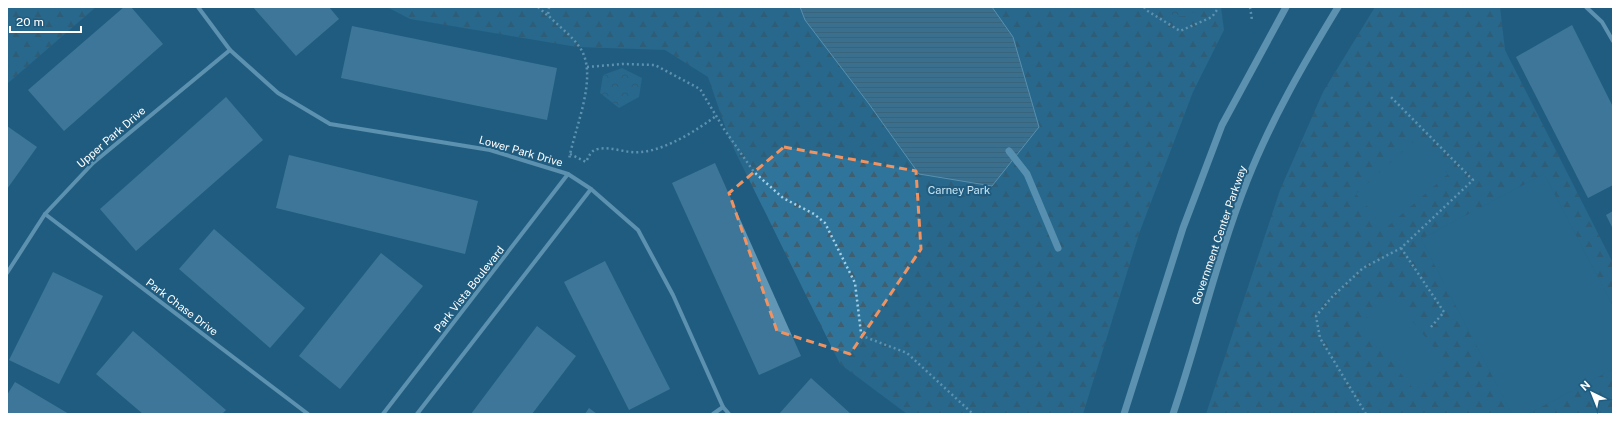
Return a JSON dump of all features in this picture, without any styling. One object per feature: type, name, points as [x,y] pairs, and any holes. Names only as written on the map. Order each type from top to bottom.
[{"type":"street","name":"Lower Park Drive","points":[[198,7],[230,50],[278,92],[330,124],[490,150],[568,174],[591,189],[638,230],[673,295],[723,407],[729,414]]},
{"type":"street","points":[[1124,414],[1182,228],[1222,125],[1286,7]]},
{"type":"street","name":"Government Center Parkway","points":[[1173,414],[1223,249],[1247,180],[1289,89],[1338,7]]},
{"type":"street","points":[[1586,7],[1602,22],[1613,41]]},
{"type":"street","points":[[1590,11],[1594,7]]},
{"type":"street","name":"Upper Park Drive","points":[[7,274],[45,214],[93,163],[230,50]]},
{"type":"street","name":"Park Vista Boulevard","points":[[383,414],[568,174]]},
{"type":"street","points":[[416,414],[591,189]]},
{"type":"street","name":"Park Chase Drive","points":[[45,214],[308,414]]},
{"type":"street","points":[[713,414],[723,407]]},
{"type":"path","points":[[538,7],[578,45],[584,54],[587,67],[587,84],[570,154],[568,174]]},
{"type":"path","points":[[548,15],[549,7]]},
{"type":"path","points":[[1144,7],[1146,10],[1180,31],[1212,16],[1219,7]]},
{"type":"path","points":[[1250,7],[1252,20]]},
{"type":"path","points":[[587,67],[623,64],[655,65],[700,89],[724,130],[754,172],[783,198],[814,214],[825,223],[855,283],[861,333],[864,337],[907,353],[973,414]]},
{"type":"path","points":[[1366,414],[1320,338],[1316,316],[1332,297],[1363,268],[1401,248],[1473,180],[1390,96]]},
{"type":"path","points":[[570,154],[586,162],[591,152],[598,149],[642,152],[665,145],[691,132],[716,116]]},
{"type":"path","points":[[1401,248],[1444,312],[1431,327]]},
{"type":"highlighted area","points":[[784,147],[916,171],[921,249],[850,354],[777,331],[729,193]]},
{"type":"green space","points":[[7,7],[96,7],[7,84]]},
{"type":"green space","name":"Carney Park","points":[[387,7],[1221,7],[1224,30],[1193,92],[1140,231],[1083,414],[907,414],[840,364],[730,141],[708,77],[665,50],[577,47],[410,19]]},
{"type":"green space","points":[[1162,7],[1199,7],[1186,16],[1175,16]]},
{"type":"green space","points":[[1375,7],[1500,7],[1505,50],[1613,263],[1613,414],[1206,414],[1280,190],[1323,92]]},
{"type":"green space","points":[[622,68],[642,78],[639,97],[619,108],[600,93],[603,75]]},
{"type":"green space","points":[[1417,138],[1448,174],[1386,228],[1356,194]]},
{"type":"green space","points":[[1544,174],[1613,306],[1613,369],[1528,414],[1512,414],[1421,239]]},
{"type":"green space","points":[[1392,296],[1448,365],[1415,391],[1360,323]]},
{"type":"shaded area","points":[[800,7],[992,7],[1013,37],[1039,127],[992,186],[919,174],[869,104],[805,20]]},
{"type":"building","points":[[124,7],[131,7],[163,44],[64,131],[28,90]]},
{"type":"building","points":[[253,7],[329,7],[339,19],[296,56]]},
{"type":"building","points":[[1572,25],[1613,107],[1613,185],[1588,198],[1516,57]]},
{"type":"building","points":[[352,26],[557,68],[547,120],[341,78]]},
{"type":"building","points":[[226,97],[263,140],[136,251],[100,209]]},
{"type":"building","points":[[7,126],[37,147],[7,189]]},
{"type":"building","points":[[289,155],[478,201],[465,254],[276,208]]},
{"type":"building","points":[[715,163],[801,356],[759,375],[672,183]]},
{"type":"building","points":[[1613,211],[1613,229],[1606,215]]},
{"type":"building","points":[[214,229],[305,308],[270,348],[179,269]]},
{"type":"building","points":[[381,253],[423,286],[340,389],[299,356]]},
{"type":"building","points":[[605,261],[670,389],[629,410],[564,282]]},
{"type":"building","points":[[53,272],[103,296],[59,384],[9,360]]},
{"type":"building","points":[[537,326],[576,356],[532,414],[471,414]]},
{"type":"building","points":[[133,331],[226,410],[222,414],[143,414],[96,374]]},
{"type":"building","points":[[811,378],[851,414],[779,414]]},
{"type":"building","points":[[15,382],[69,414],[7,414],[7,395]]},
{"type":"building","points":[[589,408],[597,414],[585,414]]},
{"type":"waterway","points":[[1009,151],[1027,174],[1058,248]]}]
